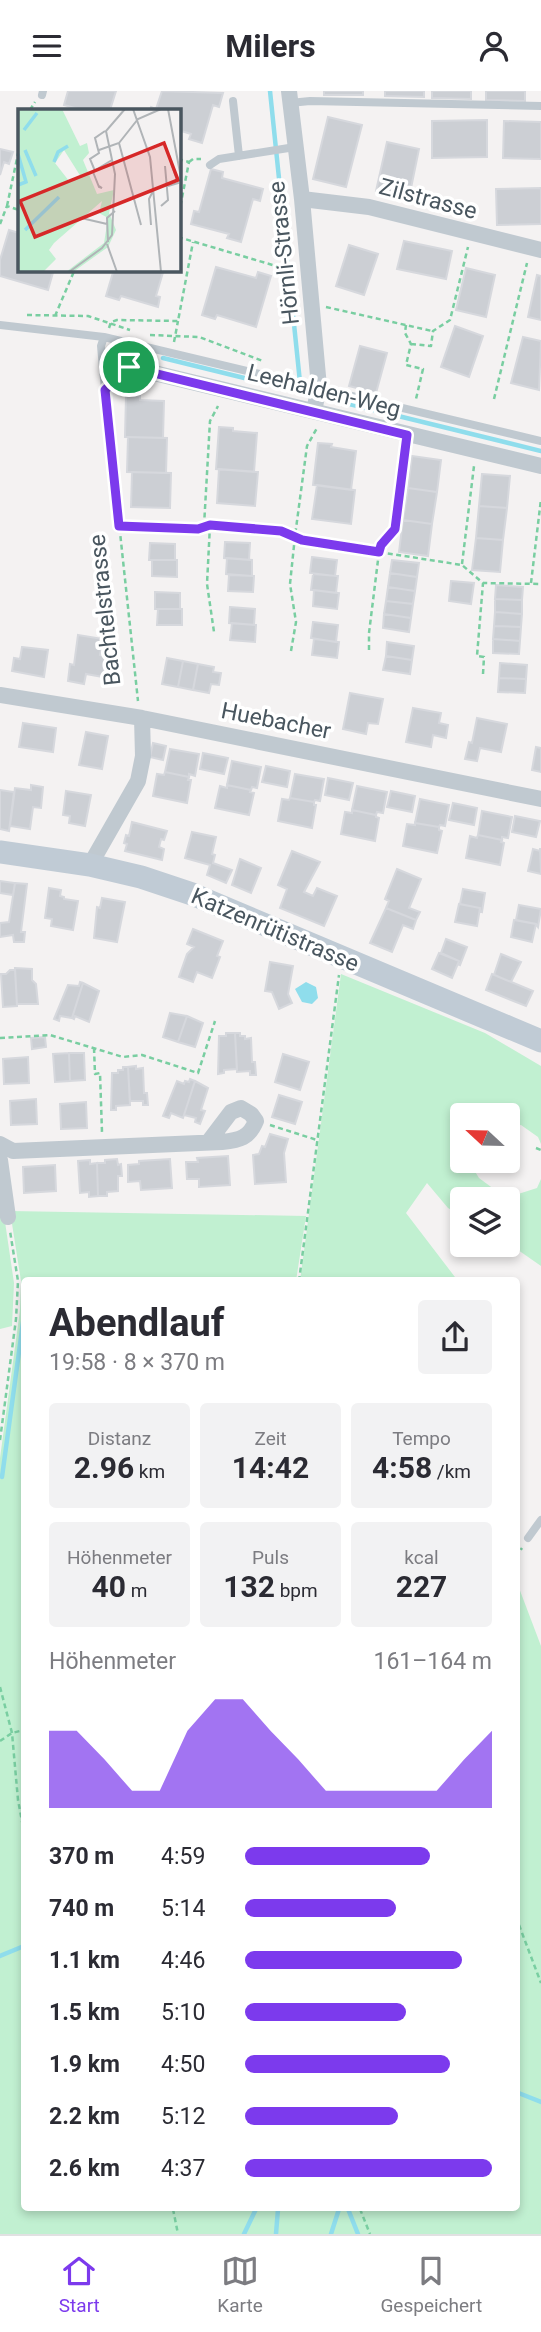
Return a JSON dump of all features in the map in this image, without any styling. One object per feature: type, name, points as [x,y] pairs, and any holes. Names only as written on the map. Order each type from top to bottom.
[{"type":"street","name":"Hörnli-Strasse","points":[[289,97],[288,148],[302,199],[313,304],[314,411]]},
{"type":"street","name":"Zilstrasse","points":[[302,199],[369,207],[535,254]]},
{"type":"street","name":"Leehalden-Weg","points":[[129,367],[541,466]]},
{"type":"street","name":"Huebacher","points":[[0,695],[142,718],[541,799]]},
{"type":"street","points":[[90,865],[138,781],[143,756],[142,718]]},
{"type":"street","name":"Katzenrütistrasse","points":[[0,852],[90,865],[141,877],[192,894],[541,1041]]},
{"type":"street","points":[[0,1144],[13,1151],[209,1141],[241,1139],[251,1132],[256,1121],[241,1108],[231,1112],[209,1141]]},
{"type":"street","points":[[0,1160],[8,1217]]},
{"type":"lane","points":[[289,97],[310,101],[541,106]]},
{"type":"lane","points":[[233,101],[239,156]]},
{"type":"lane","points":[[210,165],[219,159],[288,148]]},
{"type":"lane","points":[[0,325],[104,337],[541,441]]},
{"type":"lane","points":[[104,337],[101,346],[105,390]]},
{"type":"lane","points":[[528,1538],[541,1520]]},
{"type":"path","points":[[0,224],[7,206],[18,154]]},
{"type":"path","points":[[180,160],[189,162],[180,208]]},
{"type":"path","points":[[7,206],[18,210]]},
{"type":"path","points":[[180,238],[292,271]]},
{"type":"path","points":[[177,331],[193,242]]},
{"type":"path","points":[[313,304],[433,331],[450,320],[469,242]]},
{"type":"path","points":[[494,399],[535,254]]},
{"type":"path","points":[[55,316],[74,271]]},
{"type":"path","points":[[23,315],[88,316],[131,330]]},
{"type":"path","points":[[104,337],[111,322],[117,320],[178,321]]},
{"type":"path","points":[[406,325],[405,333],[411,344],[406,365],[423,369],[413,409]]},
{"type":"path","points":[[411,344],[431,346],[433,331]]},
{"type":"path","points":[[144,335],[199,337],[263,361]]},
{"type":"path","name":"Bachtelstrasse","points":[[105,390],[138,704],[142,718]]},
{"type":"path","points":[[204,528],[209,421],[226,390]]},
{"type":"path","points":[[369,650],[379,552],[381,545],[395,529],[407,435]]},
{"type":"path","points":[[291,651],[296,622],[289,584],[307,446],[312,437]]},
{"type":"path","points":[[462,565],[476,449]]},
{"type":"path","points":[[531,584],[541,499]]},
{"type":"path","points":[[119,526],[198,529],[210,525],[281,531],[302,540],[462,565],[483,583],[541,584]]},
{"type":"path","points":[[210,525],[206,584],[214,632]]},
{"type":"path","points":[[483,583],[477,656],[484,657],[483,674]]},
{"type":"path","points":[[300,1277],[341,958]]},
{"type":"path","points":[[0,1038],[50,1035],[123,1057],[142,1055],[198,1073],[215,1021]]},
{"type":"path","points":[[94,1048],[95,1074],[100,1073],[103,1146]]},
{"type":"path","points":[[256,1121],[317,1140]]},
{"type":"path","points":[[536,1148],[541,1150]]},
{"type":"path","points":[[0,1440],[16,1319],[18,1281],[8,1217]]},
{"type":"path","points":[[0,1688],[12,1733],[21,1816]]},
{"type":"path","points":[[0,1741],[21,1731]]},
{"type":"path","points":[[520,1928],[541,1983]]},
{"type":"path","points":[[173,2211],[178,2234]]},
{"type":"path","points":[[361,2211],[370,2234]]},
{"type":"green space","points":[[341,974],[485,1033],[541,1066],[541,1144],[538,1137],[520,1125],[520,1103],[450,1103],[450,1173],[476,1173],[491,1187],[450,1187],[450,1209],[427,1183],[406,1213],[455,1277],[301,1277]]},
{"type":"green space","points":[[541,1179],[541,1266],[520,1251],[520,1193],[537,1188]]},
{"type":"green space","points":[[10,1211],[306,1216],[297,1277],[21,1277],[21,1281]]},
{"type":"green space","points":[[4,1215],[14,1283],[12,1326],[0,1329],[0,1216]]},
{"type":"green space","points":[[21,1281],[21,2211],[520,2211],[520,1591],[541,1646],[541,2234],[0,2234],[0,1458],[20,1310]]},
{"type":"water","points":[[306,982],[316,987],[318,998],[312,1004],[302,1002],[295,989]]},
{"type":"building","points":[[68,91],[116,91],[110,109],[78,109],[64,105]]},
{"type":"building","points":[[162,91],[223,93],[219,107],[213,105],[202,143],[189,139],[191,134],[180,131],[180,109],[156,109]]},
{"type":"building","points":[[324,91],[363,91],[363,95],[324,95]]},
{"type":"building","points":[[385,91],[424,91],[424,97],[385,96]]},
{"type":"building","points":[[432,91],[471,91],[471,99],[432,98]]},
{"type":"building","points":[[486,91],[525,91],[525,101],[486,100]]},
{"type":"building","points":[[328,117],[362,125],[346,187],[313,179]]},
{"type":"building","points":[[487,120],[487,157],[432,158],[432,121]]},
{"type":"building","points":[[504,121],[541,122],[541,159],[503,158]]},
{"type":"building","points":[[387,142],[419,149],[409,198],[376,191]]},
{"type":"building","points":[[0,149],[13,152],[9,164],[4,162],[0,175]]},
{"type":"building","points":[[211,169],[223,172],[222,178],[263,189],[260,201],[253,199],[241,242],[227,238],[229,234],[191,224],[194,211],[199,212]]},
{"type":"building","points":[[541,188],[541,224],[497,225],[496,189]]},
{"type":"building","points":[[9,230],[18,233],[18,271],[53,271],[48,290],[0,276],[0,260]]},
{"type":"building","points":[[404,241],[452,251],[446,279],[397,269]]},
{"type":"building","points":[[349,245],[378,254],[364,295],[336,286]]},
{"type":"building","points":[[216,267],[256,278],[258,272],[271,276],[256,327],[217,315],[215,319],[202,315]]},
{"type":"building","points":[[466,268],[495,275],[486,317],[456,310]]},
{"type":"building","points":[[113,271],[163,271],[156,296],[160,297],[158,307],[121,296],[119,300],[106,296]]},
{"type":"building","points":[[537,275],[541,276],[541,320],[528,317]]},
{"type":"building","points":[[455,326],[483,336],[469,377],[441,367]]},
{"type":"building","points":[[523,337],[541,341],[539,390],[511,383]]},
{"type":"building","points":[[360,346],[387,353],[376,393],[349,386]]},
{"type":"building","points":[[126,396],[140,396],[140,400],[164,401],[163,438],[125,437]]},
{"type":"building","points":[[219,427],[257,433],[254,472],[216,469]]},
{"type":"building","points":[[128,437],[167,438],[166,473],[127,472]]},
{"type":"building","points":[[318,443],[356,451],[351,490],[313,485]]},
{"type":"building","points":[[412,456],[441,460],[437,492],[408,488]]},
{"type":"building","points":[[219,469],[258,472],[255,506],[217,503]]},
{"type":"building","points":[[132,472],[171,473],[170,508],[131,507]]},
{"type":"building","points":[[482,474],[510,476],[507,508],[479,506]]},
{"type":"building","points":[[317,485],[355,490],[351,524],[312,519]]},
{"type":"building","points":[[408,488],[437,492],[432,524],[403,520]]},
{"type":"building","points":[[479,506],[507,508],[503,540],[476,538]]},
{"type":"building","points":[[403,520],[432,524],[428,556],[399,552]]},
{"type":"building","points":[[476,538],[503,540],[500,572],[472,570]]},
{"type":"building","points":[[225,542],[250,543],[249,560],[224,558]]},
{"type":"building","points":[[150,543],[175,544],[175,560],[149,560]]},
{"type":"building","points":[[312,557],[337,560],[335,576],[310,573]]},
{"type":"building","points":[[227,558],[252,560],[252,576],[226,574]]},
{"type":"building","points":[[152,560],[177,560],[177,577],[152,576]]},
{"type":"building","points":[[392,560],[419,563],[417,577],[390,573]]},
{"type":"building","points":[[390,573],[417,577],[415,591],[388,587]]},
{"type":"building","points":[[313,574],[338,576],[336,593],[311,590]]},
{"type":"building","points":[[229,575],[254,576],[253,592],[228,591]]},
{"type":"building","points":[[451,581],[474,583],[471,604],[449,601]]},
{"type":"building","points":[[496,585],[523,587],[522,600],[495,599]]},
{"type":"building","points":[[388,587],[415,591],[413,604],[386,601]]},
{"type":"building","points":[[314,590],[339,593],[337,609],[313,606]]},
{"type":"building","points":[[155,592],[180,593],[180,609],[155,609]]},
{"type":"building","points":[[495,599],[522,600],[522,614],[495,612]]},
{"type":"building","points":[[386,601],[413,604],[411,618],[384,614]]},
{"type":"building","points":[[230,607],[255,609],[254,625],[229,623]]},
{"type":"building","points":[[158,609],[182,609],[182,625],[157,625]]},
{"type":"building","points":[[495,612],[522,614],[521,627],[494,626]]},
{"type":"building","points":[[384,614],[411,618],[409,632],[383,628]]},
{"type":"building","points":[[313,622],[338,625],[336,642],[311,638]]},
{"type":"building","points":[[232,623],[256,625],[255,642],[230,640]]},
{"type":"building","points":[[494,626],[521,627],[520,641],[493,639]]},
{"type":"building","points":[[78,635],[103,639],[100,655],[107,656],[103,677],[86,674],[84,684],[68,681],[70,664],[74,665]]},
{"type":"building","points":[[314,639],[339,642],[337,658],[312,655]]},
{"type":"building","points":[[493,639],[520,641],[519,654],[493,653]]},
{"type":"building","points":[[387,642],[414,646],[412,660],[386,656]]},
{"type":"building","points":[[22,647],[48,650],[44,677],[12,671],[14,658],[20,659]]},
{"type":"building","points":[[386,656],[412,660],[410,674],[383,670]]},
{"type":"building","points":[[167,658],[183,661],[178,687],[162,684]]},
{"type":"building","points":[[183,661],[198,664],[193,690],[178,687]]},
{"type":"building","points":[[500,663],[527,665],[526,679],[499,678]]},
{"type":"building","points":[[198,664],[214,667],[213,672],[221,673],[219,685],[211,684],[209,693],[193,690]]},
{"type":"building","points":[[499,678],[526,679],[525,693],[498,692]]},
{"type":"building","points":[[350,693],[383,699],[378,724],[368,723],[366,734],[343,729]]},
{"type":"building","points":[[413,708],[441,713],[439,723],[448,725],[446,738],[433,735],[431,747],[406,742]]},
{"type":"building","points":[[477,718],[507,724],[501,752],[480,748],[477,761],[465,759],[469,742],[472,743]]},
{"type":"building","points":[[23,723],[56,728],[53,752],[19,747]]},
{"type":"building","points":[[86,732],[108,736],[102,769],[79,765]]},
{"type":"building","points":[[153,743],[166,746],[163,760],[150,757]]},
{"type":"building","points":[[536,747],[541,748],[541,772],[532,770]]},
{"type":"building","points":[[170,749],[199,754],[195,776],[165,772]]},
{"type":"building","points":[[203,753],[228,758],[224,774],[200,769]]},
{"type":"building","points":[[232,761],[261,767],[257,788],[252,787],[251,790],[227,785]]},
{"type":"building","points":[[266,766],[290,771],[287,787],[262,782]]},
{"type":"building","points":[[165,772],[189,777],[188,780],[191,780],[187,803],[153,796],[157,774],[164,775]]},
{"type":"building","points":[[295,774],[324,779],[320,801],[290,798]]},
{"type":"building","points":[[328,778],[353,783],[349,800],[325,795]]},
{"type":"building","points":[[31,785],[43,787],[41,808],[33,807],[30,829],[10,826],[15,788],[31,790]]},
{"type":"building","points":[[227,785],[254,793],[249,815],[215,808],[220,786],[227,788]]},
{"type":"building","points":[[357,786],[387,792],[383,813],[377,812],[376,815],[352,810]]},
{"type":"building","points":[[0,790],[14,792],[9,831],[0,829]]},
{"type":"building","points":[[66,791],[91,795],[85,826],[69,823],[70,816],[63,815]]},
{"type":"building","points":[[391,791],[415,796],[412,812],[387,807]]},
{"type":"building","points":[[282,799],[314,802],[316,805],[312,828],[278,821]]},
{"type":"building","points":[[420,799],[449,805],[445,826],[415,823]]},
{"type":"building","points":[[453,803],[477,808],[474,825],[449,820]]},
{"type":"building","points":[[352,810],[379,818],[375,841],[341,834],[345,812],[352,813]]},
{"type":"building","points":[[482,811],[512,817],[508,838],[502,837],[502,840],[478,835]]},
{"type":"building","points":[[515,816],[540,821],[536,837],[512,832]]},
{"type":"building","points":[[132,822],[167,831],[159,847],[164,849],[162,860],[125,851],[127,844],[124,843],[126,835],[129,836]]},
{"type":"building","points":[[407,824],[439,827],[442,831],[437,853],[403,846]]},
{"type":"building","points":[[192,832],[216,837],[213,863],[232,870],[226,883],[207,875],[210,865],[185,858]]},
{"type":"building","points":[[478,835],[502,840],[504,843],[500,865],[466,858],[470,836],[477,838]]},
{"type":"building","points":[[540,848],[541,874],[528,871],[533,849],[540,851]]},
{"type":"building","points":[[292,851],[320,862],[304,892],[313,896],[317,888],[337,896],[324,926],[280,908],[287,889],[278,885]]},
{"type":"building","points":[[240,859],[261,868],[251,893],[232,885]]},
{"type":"building","points":[[397,869],[421,879],[409,908],[420,912],[416,920],[386,908],[389,901],[385,899]]},
{"type":"building","points":[[0,881],[15,883],[13,895],[0,893]]},
{"type":"building","points":[[15,883],[27,884],[21,932],[25,932],[24,942],[14,942],[13,935],[0,937],[0,923],[9,922]]},
{"type":"building","points":[[49,888],[61,890],[60,896],[64,899],[78,901],[73,930],[51,926],[52,919],[45,918]]},
{"type":"building","points":[[463,889],[485,893],[482,912],[480,908],[460,904]]},
{"type":"building","points":[[102,898],[125,902],[117,942],[94,938],[97,907],[100,908]]},
{"type":"building","points":[[459,904],[480,908],[477,926],[455,922]]},
{"type":"building","points":[[519,905],[541,909],[538,927],[536,924],[516,920]]},
{"type":"building","points":[[386,908],[416,920],[413,929],[403,925],[392,952],[370,943]]},
{"type":"building","points":[[514,920],[536,924],[532,942],[511,937]]},
{"type":"building","points":[[193,929],[223,941],[212,978],[197,972],[193,982],[179,977],[187,954],[194,947],[187,944]]},
{"type":"building","points":[[446,939],[467,947],[460,965],[459,961],[441,953]]},
{"type":"building","points":[[439,953],[459,961],[452,978],[432,969]]},
{"type":"building","points":[[501,954],[521,962],[511,982],[494,975]]},
{"type":"building","points":[[270,962],[293,966],[288,994],[292,1003],[279,1009],[272,992],[265,991]]},
{"type":"building","points":[[15,968],[32,969],[38,1004],[17,1004]]},
{"type":"building","points":[[15,970],[17,1006],[3,1007],[1,974]]},
{"type":"building","points":[[492,974],[533,991],[526,1006],[486,990]]},
{"type":"building","points":[[80,982],[83,983],[72,1018],[60,1016],[59,1021],[54,1019],[68,985],[79,986]]},
{"type":"building","points":[[83,983],[99,991],[89,1022],[75,1016],[72,1018]]},
{"type":"building","points":[[170,1013],[187,1016],[178,1042],[163,1037]]},
{"type":"building","points":[[187,1016],[203,1023],[195,1047],[178,1042]]},
{"type":"building","points":[[226,1033],[235,1033],[237,1069],[224,1070],[224,1073],[218,1074],[219,1036],[226,1036]]},
{"type":"building","points":[[235,1033],[245,1036],[245,1039],[251,1038],[252,1062],[255,1062],[256,1075],[250,1075],[250,1071],[237,1072]]},
{"type":"building","points":[[45,1037],[46,1047],[32,1049],[31,1038]]},
{"type":"building","points":[[69,1053],[84,1053],[85,1080],[70,1081]]},
{"type":"building","points":[[69,1053],[70,1081],[55,1082],[53,1054]]},
{"type":"building","points":[[283,1054],[309,1062],[300,1090],[275,1082]]},
{"type":"building","points":[[28,1057],[29,1083],[4,1084],[3,1059]]},
{"type":"building","points":[[136,1066],[136,1069],[143,1068],[144,1093],[147,1093],[148,1105],[143,1105],[143,1101],[130,1101],[128,1067]]},
{"type":"building","points":[[123,1067],[128,1067],[130,1105],[116,1106],[116,1110],[111,1110],[112,1073],[118,1073]]},
{"type":"building","points":[[190,1079],[195,1081],[183,1118],[171,1113],[169,1118],[163,1116],[177,1081],[184,1084]]},
{"type":"building","points":[[195,1081],[208,1088],[200,1124],[195,1122],[196,1118],[184,1115]]},
{"type":"building","points":[[279,1095],[302,1102],[295,1124],[272,1117]]},
{"type":"building","points":[[36,1099],[37,1124],[11,1125],[10,1101]]},
{"type":"building","points":[[86,1102],[87,1128],[61,1129],[60,1104]]},
{"type":"building","points":[[270,1134],[288,1139],[284,1153],[286,1182],[255,1184],[253,1155],[259,1154],[262,1146],[265,1147]]},
{"type":"building","points":[[228,1156],[230,1185],[199,1187],[199,1179],[187,1179],[186,1162],[198,1162],[197,1158]]},
{"type":"building","points":[[117,1159],[118,1165],[121,1164],[122,1176],[118,1176],[118,1191],[107,1192],[107,1196],[98,1196],[97,1163]]},
{"type":"building","points":[[170,1159],[172,1188],[141,1190],[140,1181],[128,1182],[128,1165],[139,1164],[139,1161]]},
{"type":"building","points":[[90,1160],[90,1164],[97,1163],[98,1196],[89,1197],[89,1192],[80,1193],[78,1161]]},
{"type":"building","points":[[55,1165],[56,1191],[24,1193],[23,1167]]},
{"type":"waterway","points":[[270,91],[301,392],[306,393]]},
{"type":"waterway","points":[[163,358],[301,392]]},
{"type":"waterway","points":[[341,402],[541,451]]},
{"type":"waterway","points":[[2,1477],[21,1337]]},
{"type":"waterway","points":[[0,1956],[21,1947]]},
{"type":"waterway","points":[[520,2094],[541,2102]]},
{"type":"waterway","points":[[244,2234],[255,2211]]},
{"type":"waterway","points":[[276,2234],[278,2211]]},
{"type":"waterway","points":[[331,2234],[338,2211]]},
{"type":"waterway","points":[[349,2211],[358,2234]]},
{"type":"route","points":[[129,367],[407,435],[395,529],[381,545],[379,552],[302,540],[281,531],[210,525],[198,529],[119,526],[105,390],[129,367]]}]
